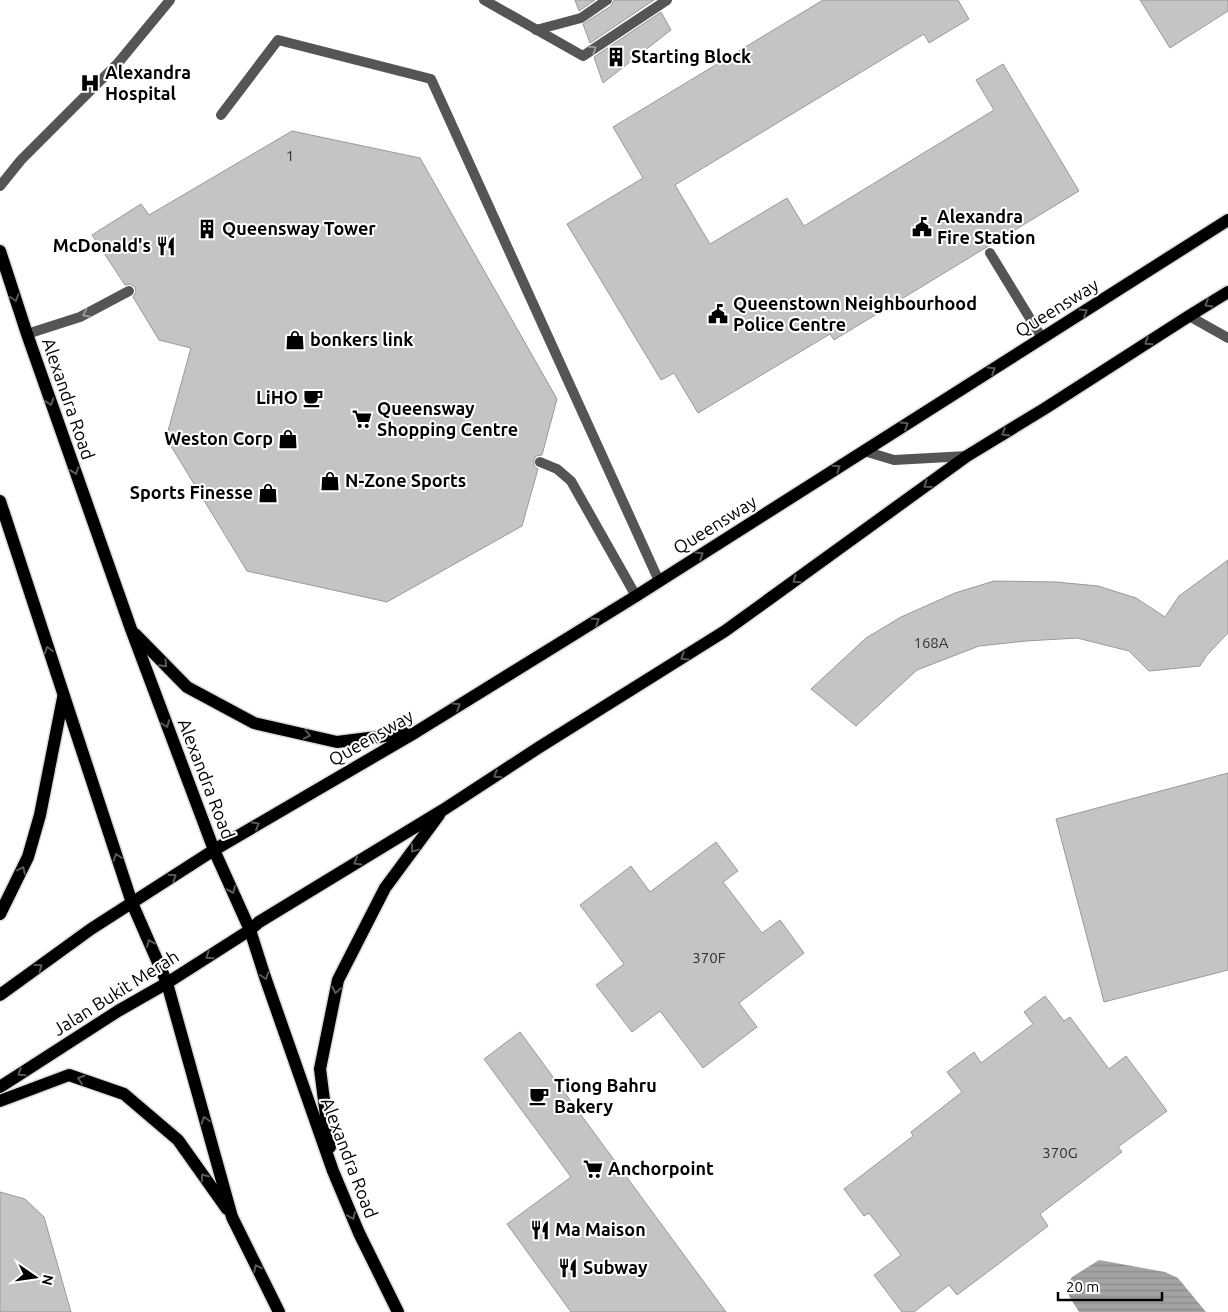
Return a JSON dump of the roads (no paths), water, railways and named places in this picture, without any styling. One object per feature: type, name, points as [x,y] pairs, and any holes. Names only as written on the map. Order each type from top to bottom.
[{"type":"main road","name":"Queensway","points":[[214,850],[416,732],[636,596],[1228,220]]},
{"type":"main road","name":"Alexandra Road","points":[[0,251],[27,334],[131,629],[214,850],[250,930],[333,1171],[359,1233],[398,1312]]},
{"type":"main road","points":[[250,930],[259,922],[443,810],[726,631],[967,456],[1228,292]]},
{"type":"main road","points":[[0,501],[132,903],[167,983],[232,1217]]},
{"type":"main road","points":[[131,629],[187,687],[254,723],[337,742],[416,732]]},
{"type":"main road","points":[[0,914],[31,848],[40,815],[64,696]]},
{"type":"main road","points":[[333,1171],[320,1069],[338,980],[384,888],[443,810]]},
{"type":"main road","points":[[0,995],[91,929],[214,850]]},
{"type":"main road","name":"Jalan Bukit Merah","points":[[0,1087],[118,1011],[167,983],[250,930]]},
{"type":"main road","points":[[0,1101],[69,1075],[124,1094],[178,1140],[232,1217],[279,1312]]},
{"type":"lane","points":[[0,186],[21,160],[118,63],[170,0]]},
{"type":"lane","points":[[484,0],[582,56],[667,0]]},
{"type":"lane","points":[[536,30],[581,18],[607,0]]},
{"type":"lane","points":[[221,115],[278,40],[431,79],[659,581]]},
{"type":"lane","points":[[990,253],[1042,338]]},
{"type":"lane","points":[[27,334],[80,317],[129,292]]},
{"type":"lane","points":[[1189,316],[1228,338]]},
{"type":"lane","points":[[864,451],[894,460],[967,456]]},
{"type":"lane","points":[[540,462],[557,469],[571,481],[636,596]]},
{"type":"place","name":"Starting Block","points":[[616,57]]},
{"type":"place","name":"Alexandra Hospital","points":[[90,83]]},
{"type":"place","name":"Alexandra Fire Station","points":[[922,227]]},
{"type":"place","name":"Queensway Tower","points":[[207,229]]},
{"type":"place","name":"McDonald's","points":[[166,246]]},
{"type":"place","name":"Queenstown Neighbourhood Police Centre","points":[[718,314]]},
{"type":"place","name":"bonkers link","points":[[295,340]]},
{"type":"place","name":"LiHO","points":[[313,398]]},
{"type":"place","name":"Queensway Shopping Centre","points":[[362,419]]},
{"type":"place","name":"Weston Corp","points":[[288,439]]},
{"type":"place","name":"N-Zone Sports","points":[[330,481]]},
{"type":"place","name":"Sports Finesse","points":[[268,493]]},
{"type":"place","name":"Tiong Bahru Bakery","points":[[539,1096]]},
{"type":"place","name":"Anchorpoint","points":[[593,1169]]},
{"type":"place","name":"Ma Maison","points":[[540,1230]]},
{"type":"place","name":"Subway","points":[[568,1268]]}]
